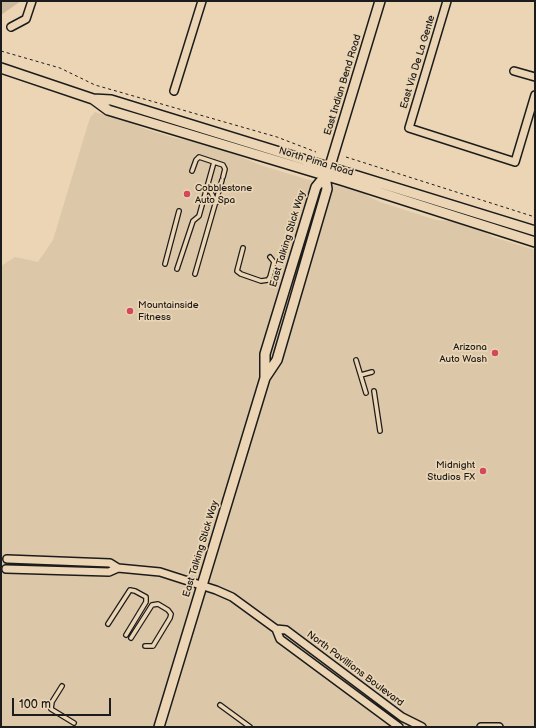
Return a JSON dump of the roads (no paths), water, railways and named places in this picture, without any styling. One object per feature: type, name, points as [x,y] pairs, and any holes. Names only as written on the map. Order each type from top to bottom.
[{"type":"main road","name":"East Indian Bend Road","points":[[325,176],[330,166],[380,1]]},
{"type":"main road","name":"North Pima Road","points":[[1,68],[93,99],[111,100],[535,230]]},
{"type":"main road","name":"North Pima Road","points":[[93,99],[108,110],[535,242]]},
{"type":"main road","name":"East Talking Stick Way","points":[[265,378],[265,354],[316,187],[325,176]]},
{"type":"main road","name":"East Talking Stick Way","points":[[159,727],[265,378],[277,360],[327,189],[325,176]]},
{"type":"main road","points":[[453,216],[460,212],[511,228],[523,227]]},
{"type":"main road","points":[[280,350],[280,330],[287,306],[282,298]]},
{"type":"street","points":[[11,27],[26,19],[32,1]]},
{"type":"street","points":[[174,91],[202,1]]},
{"type":"street","name":"East Via De La Gente","points":[[447,1],[409,128],[515,162],[535,95]]},
{"type":"street","points":[[514,71],[535,77]]},
{"type":"street","name":"North Pavillions Boulevard","points":[[7,559],[110,563],[118,568]]},
{"type":"street","name":"North Pavillions Boulevard","points":[[6,569],[109,572],[118,568],[154,570],[202,584],[232,597],[276,629],[280,638],[398,727]]},
{"type":"street","name":"North Pavillions Boulevard","points":[[276,629],[286,630],[402,717],[422,727]]},
{"type":"street","points":[[481,727],[498,727]]},
{"type":"lane","points":[[192,171],[196,160],[199,158],[223,165],[225,169],[195,274]]},
{"type":"lane","points":[[177,268],[193,221],[199,216],[214,162]]},
{"type":"lane","points":[[208,185],[216,203]]},
{"type":"lane","points":[[165,264],[179,211]]},
{"type":"lane","points":[[243,248],[237,271],[241,274],[261,281],[268,280],[270,277],[274,262],[270,257]]},
{"type":"lane","points":[[356,360],[366,393]]},
{"type":"lane","points":[[361,375],[372,372]]},
{"type":"lane","points":[[374,390],[380,431]]},
{"type":"lane","points":[[108,624],[130,590],[146,597],[146,602],[126,635]]},
{"type":"lane","points":[[131,638],[152,605],[158,604],[168,610],[171,614],[170,618],[153,646],[145,646]]},
{"type":"lane","points":[[62,686],[52,702],[51,709],[74,723]]},
{"type":"lane","points":[[220,705],[250,727]]},
{"type":"place","name":"Cobblestone Auto Spa","points":[[187,194]]},
{"type":"place","name":"Mountainside Fitness","points":[[130,311]]},
{"type":"place","name":"Arizona Auto Wash","points":[[495,353]]},
{"type":"place","name":"Midnight Studios FX","points":[[483,471]]}]
